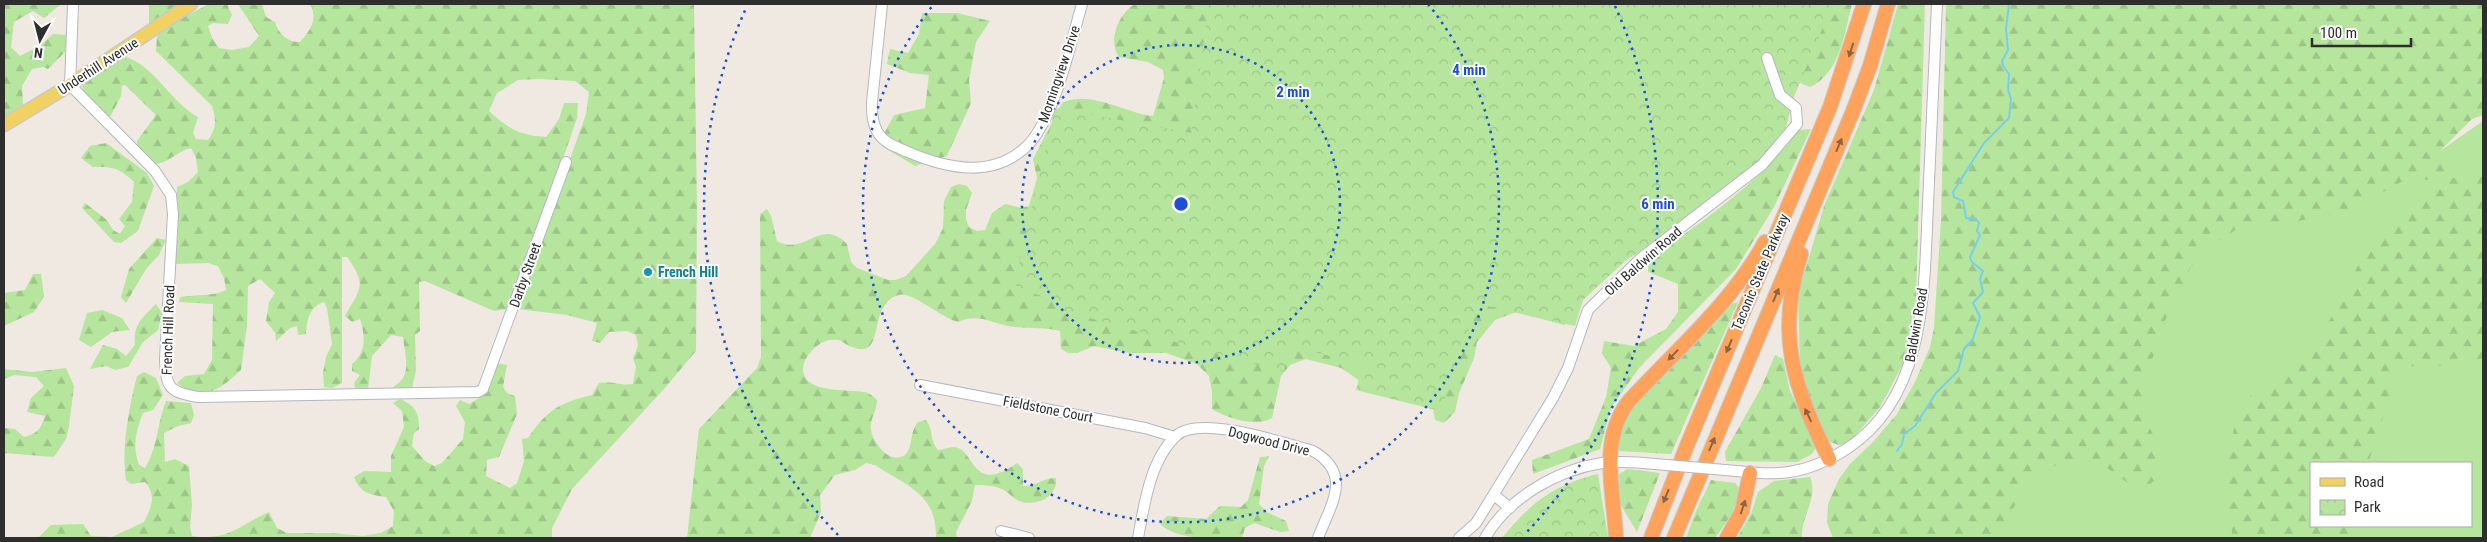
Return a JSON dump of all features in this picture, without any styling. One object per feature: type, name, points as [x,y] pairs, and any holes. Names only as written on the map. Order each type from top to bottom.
[{"type":"highway","name":"Taconic State Parkway","points":[[1650,538],[1839,84],[1864,4]]},
{"type":"highway","name":"Taconic State Parkway","points":[[1674,538],[1864,81],[1888,4]]},
{"type":"highway","points":[[1616,538],[1609,462],[1612,432],[1621,411],[1739,282],[1756,259],[1802,174]]},
{"type":"highway","points":[[1825,178],[1796,270],[1790,299],[1789,328],[1792,362],[1799,390],[1829,459]]},
{"type":"highway","points":[[1727,538],[1742,511],[1750,472]]},
{"type":"main road","name":"Underhill Avenue","points":[[4,125],[70,85],[191,4]]},
{"type":"street","points":[[70,85],[73,4]]},
{"type":"street","name":"Morningview Drive","points":[[882,4],[872,102],[872,116],[877,132],[884,140],[930,162],[960,168],[996,166],[1028,144],[1042,124],[1052,100],[1082,4]]},
{"type":"street","name":"Baldwin Road","points":[[1487,535],[1510,508],[1532,492],[1560,476],[1589,465],[1609,462],[1750,472],[1790,472],[1829,459],[1859,441],[1885,414],[1905,377],[1915,342],[1924,273],[1937,4]]},
{"type":"street","name":"Old Baldwin Road","points":[[1476,523],[1553,398],[1568,368],[1588,310],[1640,259],[1762,164],[1797,124],[1796,108],[1780,95],[1767,58]]},
{"type":"street","name":"French Hill Road","points":[[70,85],[155,171],[171,195],[173,214],[165,359],[166,380],[172,389],[198,397],[473,393],[483,389]]},
{"type":"street","name":"Darby Street","points":[[483,389],[566,162]]},
{"type":"street","name":"Fieldstone Court","points":[[920,385],[1145,428],[1174,437]]},
{"type":"street","name":"Dogwood Drive","points":[[1174,437],[1183,431],[1205,428],[1230,429],[1313,451],[1323,457],[1334,472],[1336,484],[1331,508],[1318,538]]},
{"type":"street","points":[[1138,538],[1154,472],[1174,437]]},
{"type":"street","points":[[1494,495],[1510,508]]},
{"type":"street","points":[[1459,538],[1476,523],[1487,535]]},
{"type":"street","points":[[1001,531],[1029,538]]},
{"type":"green space","points":[[4,4],[61,4],[44,18],[33,11],[14,22],[11,47],[20,56],[41,45],[53,34],[67,35],[65,52],[48,69],[43,67],[32,69],[22,86],[23,106],[4,120]]},
{"type":"green space","points":[[149,4],[184,4],[152,24],[149,22]]},
{"type":"green space","points":[[209,4],[227,4],[232,15],[228,24],[213,23],[208,26],[212,38],[219,48],[232,50],[249,47],[259,36],[238,4],[262,4],[266,17],[275,22],[287,39],[300,42],[312,24],[313,15],[310,4],[694,4],[697,207],[696,351],[664,389],[572,489],[552,528],[552,538],[38,538],[51,525],[83,524],[91,536],[112,537],[144,522],[151,507],[151,492],[145,482],[131,484],[126,480],[124,455],[134,388],[137,376],[144,372],[156,378],[163,395],[153,410],[143,413],[135,445],[139,465],[145,468],[149,460],[166,401],[191,403],[194,415],[191,423],[178,426],[164,433],[165,462],[175,459],[189,466],[192,506],[190,527],[192,536],[205,537],[233,531],[269,512],[277,528],[287,533],[331,533],[363,536],[381,533],[393,526],[394,511],[386,497],[366,492],[359,487],[354,477],[364,471],[391,472],[391,456],[404,427],[402,411],[393,403],[400,399],[413,407],[417,414],[419,429],[414,433],[412,446],[425,461],[434,466],[442,463],[463,439],[465,422],[456,406],[460,400],[469,404],[481,397],[497,363],[507,365],[503,387],[507,393],[515,396],[517,414],[499,457],[487,460],[486,476],[510,488],[517,483],[524,461],[522,439],[528,438],[548,414],[571,401],[592,395],[599,383],[633,384],[636,367],[633,358],[638,346],[636,335],[627,331],[609,332],[600,343],[592,341],[597,323],[567,315],[517,309],[586,114],[589,92],[575,81],[539,79],[518,80],[497,93],[489,111],[514,130],[528,135],[546,137],[559,119],[564,103],[578,103],[577,118],[534,243],[507,309],[494,311],[425,281],[419,282],[420,331],[415,335],[416,371],[412,388],[399,390],[393,387],[403,378],[406,359],[403,337],[391,335],[372,356],[368,389],[355,388],[354,383],[360,375],[352,371],[352,364],[360,354],[364,337],[360,319],[352,322],[345,316],[358,293],[360,281],[347,257],[342,257],[342,383],[332,388],[324,387],[323,372],[326,357],[332,344],[327,308],[324,302],[312,311],[308,319],[306,334],[298,335],[297,326],[290,328],[276,341],[275,333],[266,321],[269,302],[275,293],[260,279],[248,286],[247,326],[241,370],[219,388],[203,393],[186,389],[177,383],[185,376],[204,374],[212,360],[213,304],[179,302],[180,297],[226,290],[224,278],[218,266],[208,263],[175,264],[177,187],[188,182],[198,172],[196,158],[191,148],[167,160],[152,164],[137,147],[137,141],[156,115],[125,85],[122,86],[121,96],[108,121],[86,96],[82,87],[91,78],[126,57],[146,69],[179,103],[198,117],[193,133],[196,139],[208,140],[215,123],[212,106],[156,51],[157,36],[176,21]]},
{"type":"green space","points":[[1135,4],[1295,4],[1613,267],[1583,300],[1573,320],[1564,325],[1516,312],[1495,320],[1477,342],[1474,358],[1459,393],[1455,412],[1444,423],[1435,420],[1432,402],[1366,385],[1341,368],[1306,359],[1290,365],[1281,376],[1272,418],[1258,422],[1242,421],[1212,409],[1212,392],[1209,376],[1197,364],[1166,353],[1129,353],[1094,346],[1077,353],[1068,353],[1061,349],[1060,331],[1008,326],[977,318],[958,322],[943,316],[911,297],[899,295],[888,301],[882,311],[872,343],[866,349],[856,348],[839,340],[825,341],[814,348],[806,359],[803,366],[805,377],[810,383],[828,389],[864,392],[874,397],[877,400],[877,404],[871,423],[872,435],[879,447],[889,456],[894,458],[906,454],[910,448],[915,426],[918,422],[926,420],[933,442],[938,450],[953,447],[960,449],[982,473],[990,475],[1002,472],[1017,463],[1023,469],[1023,486],[1056,478],[1056,485],[1050,495],[1039,501],[1026,503],[1016,500],[1005,490],[987,485],[975,485],[972,501],[956,532],[957,538],[936,538],[935,523],[931,511],[918,492],[875,465],[866,463],[855,470],[835,475],[820,495],[821,512],[810,538],[687,538],[699,429],[757,368],[761,357],[760,214],[767,209],[771,216],[777,241],[787,245],[804,242],[820,235],[829,234],[837,236],[847,244],[851,262],[857,268],[888,280],[896,280],[906,276],[935,244],[943,228],[944,201],[951,187],[959,184],[967,186],[972,193],[966,210],[966,219],[969,227],[977,231],[985,230],[992,213],[1005,204],[1021,208],[1029,206],[1037,178],[1033,159],[1062,103],[1073,99],[1096,100],[1153,116],[1164,78],[1163,70],[1148,62],[1119,57],[1114,43],[1116,28],[1124,14]]},
{"type":"green space","points":[[1209,4],[1829,4],[1828,15],[1793,99],[1784,136],[1767,154],[1672,231],[1625,261],[1583,300],[1575,326],[1478,304],[1440,411],[1356,390],[1363,364],[1290,346],[1284,371],[1057,309],[1058,303],[1014,285],[1055,108],[1191,133]]},
{"type":"green space","points":[[1773,4],[1852,4],[1844,39],[1835,62],[1820,81],[1810,87],[1802,84],[1796,78]]},
{"type":"green space","points":[[1898,4],[1925,4],[1916,297],[1904,362],[1880,407],[1848,443],[1839,445],[1830,442],[1821,427],[1800,371],[1798,295],[1824,206],[1874,90]]},
{"type":"green space","points":[[1946,4],[2483,4],[2483,115],[2472,119],[2440,151],[2442,160],[2451,177],[2460,180],[2483,172],[2483,361],[2428,367],[2409,366],[2400,371],[2368,462],[2310,462],[2310,527],[2350,527],[2347,538],[2233,538],[2225,489],[2237,415],[2254,391],[2315,350],[2347,285],[2366,252],[2372,245],[2396,229],[2408,214],[2431,196],[2434,188],[2429,180],[2420,179],[2401,182],[2362,204],[2335,214],[2298,221],[2243,225],[2212,245],[2191,266],[2181,292],[2167,315],[2156,350],[2145,375],[2147,422],[2161,451],[2157,479],[2150,484],[2132,486],[2097,462],[2076,460],[2060,464],[2046,471],[2033,481],[2014,507],[2007,522],[2003,538],[1833,538],[1827,523],[1828,504],[1839,479],[1850,464],[1872,443],[1897,414],[1915,382],[1930,347],[1934,328],[1941,220]]},
{"type":"green space","points":[[922,13],[957,13],[990,21],[976,42],[969,80],[971,103],[947,156],[915,166],[883,147],[885,132],[894,115],[925,108],[929,75],[910,73],[887,64],[890,49],[908,53],[919,34]]},
{"type":"green space","points":[[2483,121],[2483,538],[1948,538],[2202,220],[2440,151]]},
{"type":"green space","points":[[1811,129],[1774,207],[1736,269],[1639,368],[1611,408],[1600,449],[1533,474],[1532,460],[1589,439],[1606,397],[1611,368],[1602,353],[1604,341],[1634,346],[1666,329],[1678,312],[1678,284],[1648,272],[1648,261],[1747,185],[1783,150],[1798,130]]},
{"type":"green space","points":[[106,143],[147,173],[154,186],[138,231],[121,243],[114,242],[82,208],[85,203],[107,220],[113,230],[120,234],[125,226],[119,219],[132,202],[134,182],[120,171],[106,167],[93,167],[81,158],[90,146]]},
{"type":"green space","points":[[157,238],[166,240],[159,255],[146,269],[126,303],[121,297],[129,269]]},
{"type":"green space","points":[[33,274],[41,274],[44,297],[34,312],[4,326],[4,293],[25,290]]},
{"type":"green space","points":[[1738,302],[1671,454],[1618,451],[1621,427],[1630,412],[1725,306]]},
{"type":"green space","points":[[156,304],[162,313],[158,330],[143,342],[128,367],[115,370],[106,366],[90,369],[103,345],[117,349],[126,356],[135,345],[137,327]]},
{"type":"green space","points":[[102,310],[122,318],[130,330],[112,332],[91,347],[79,340],[87,313]]},
{"type":"green space","points":[[1775,355],[1783,359],[1790,391],[1817,446],[1812,454],[1797,462],[1726,461],[1725,452],[1761,388]]},
{"type":"green space","points":[[66,368],[74,386],[69,426],[66,439],[54,457],[4,453],[4,428],[15,429],[24,437],[28,436],[38,430],[45,416],[27,412],[31,398],[44,386],[36,377],[14,375],[4,379],[4,369],[32,372]]},
{"type":"green space","points":[[1269,456],[1264,466],[1259,504],[1267,512],[1286,521],[1289,531],[1280,532],[1254,523],[1245,528],[1242,538],[1199,538],[1178,534],[1160,524],[1167,516],[1206,519],[1220,506],[1241,507],[1248,500],[1260,457]]},
{"type":"green space","points":[[1627,469],[1660,473],[1637,532],[1620,504],[1618,475]]},
{"type":"green space","points":[[1598,474],[1608,538],[1502,538],[1533,505],[1556,489]]},
{"type":"green space","points":[[1810,477],[1812,493],[1802,530],[1802,538],[1737,538],[1751,514],[1758,492],[1774,481]]},
{"type":"green space","points":[[1711,480],[1735,483],[1740,489],[1734,509],[1715,538],[1686,538],[1696,511]]},
{"type":"waterway","points":[[1897,451],[1902,444],[1904,434],[1915,426],[1936,393],[1958,371],[1964,349],[1973,339],[1980,317],[1973,303],[1983,292],[1980,279],[1983,271],[1972,262],[1970,257],[1980,235],[1977,231],[1979,223],[1976,219],[1966,218],[1963,201],[1954,197],[1953,192],[1984,143],[2009,118],[2011,99],[2008,90],[2009,74],[2002,61],[2008,50],[2006,29],[2009,4]]},
{"type":"place","name":"French Hill","points":[[648,272]]}]
